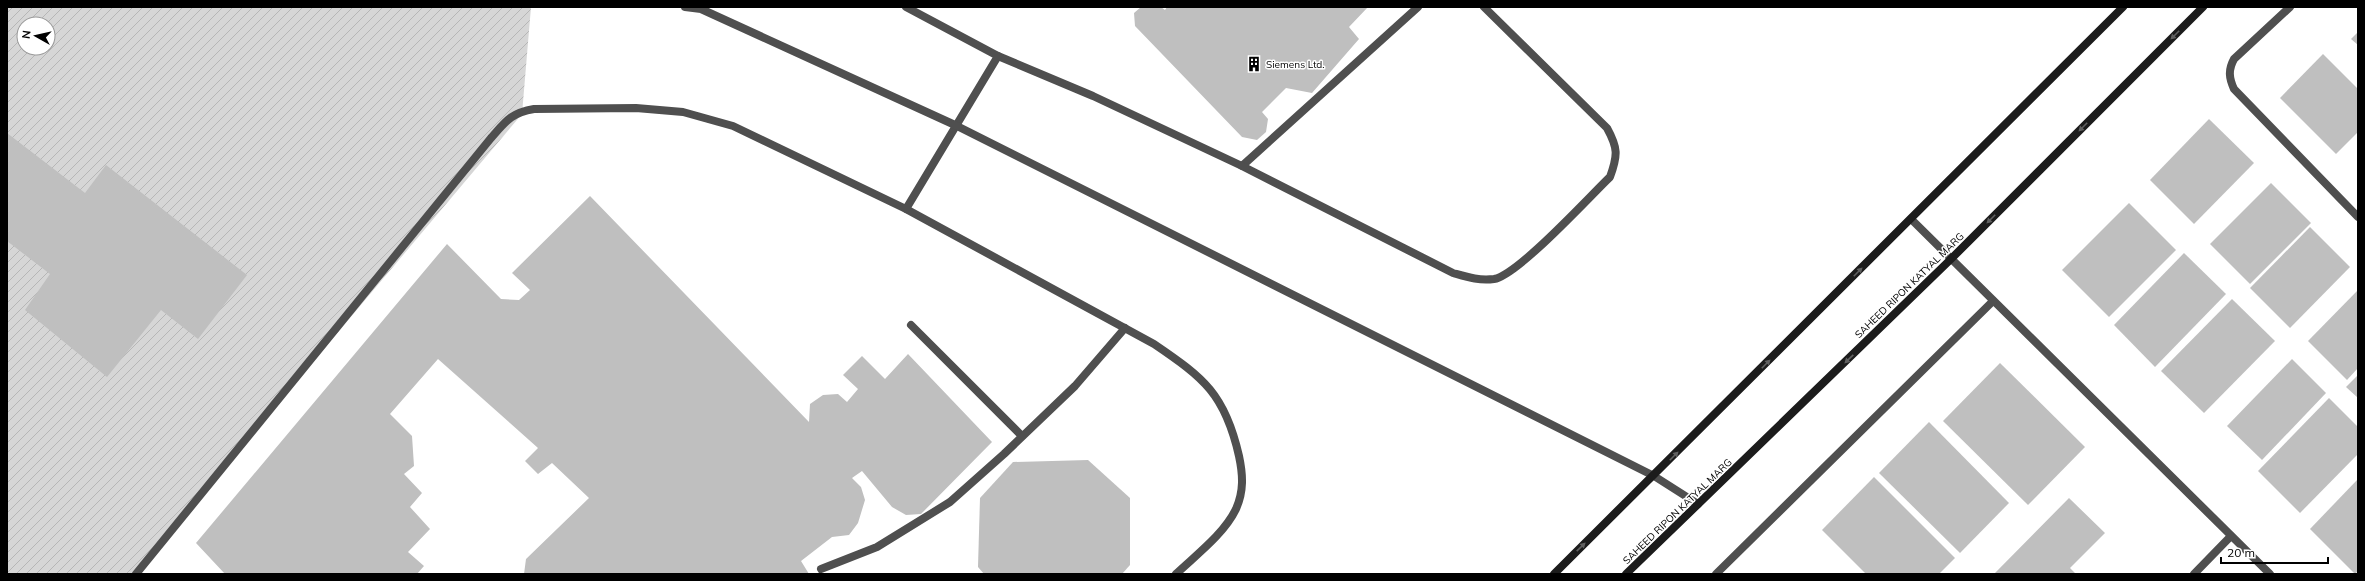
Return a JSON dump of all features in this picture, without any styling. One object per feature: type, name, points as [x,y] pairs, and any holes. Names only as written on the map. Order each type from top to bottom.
[{"type":"street","points":[[685,7],[699,8],[954,125],[1654,476],[1698,504]]},
{"type":"street","points":[[906,7],[998,56],[1093,96],[1242,166],[1453,273],[1475,280],[1496,279],[1516,268],[1610,177],[1616,161],[1616,145],[1607,128],[1484,7]]},
{"type":"street","points":[[1242,166],[1418,7]]},
{"type":"street","points":[[1554,574],[2123,7]]},
{"type":"street","name":"SAHEED RIPON KATYAL MARG","points":[[1626,574],[1950,260],[2203,7]]},
{"type":"street","points":[[2290,7],[2234,59],[2230,67],[2230,79],[2234,89],[2358,217]]},
{"type":"street","points":[[906,208],[954,125],[998,56]]},
{"type":"street","points":[[136,574],[504,123],[518,112],[534,109],[636,108],[683,112],[733,126],[906,208],[1154,344],[1192,370],[1216,395],[1232,427],[1242,474],[1242,496],[1235,511],[1219,532],[1176,574]]},
{"type":"street","points":[[1911,219],[1950,260],[2270,574]]},
{"type":"street","points":[[1716,574],[1993,301]]},
{"type":"street","points":[[911,326],[1022,436]]},
{"type":"street","points":[[821,570],[877,547],[950,502],[1075,386],[1125,328]]},
{"type":"street","points":[[2194,574],[2231,536]]},
{"type":"shaded area","points":[[7,7],[531,7],[522,114],[134,574],[7,574]]},
{"type":"building","name":"Siemens Ltd.","points":[[1141,7],[1161,7],[1165,10],[1167,7],[1368,7],[1349,27],[1359,39],[1312,93],[1286,88],[1262,112],[1268,119],[1266,132],[1257,140],[1242,137],[1135,26],[1134,13]]},
{"type":"building","points":[[2358,32],[2358,45],[2351,39]]},
{"type":"building","points":[[2323,54],[2358,89],[2358,132],[2336,154],[2280,98]]},
{"type":"building","points":[[2209,119],[2254,163],[2194,224],[2150,180]]},
{"type":"building","points":[[7,133],[85,193],[106,165],[247,275],[198,339],[161,310],[107,377],[25,310],[50,274],[7,241]]},
{"type":"building","points":[[2271,183],[2311,223],[2250,284],[2210,244]]},
{"type":"building","points":[[590,196],[809,422],[810,404],[823,395],[838,394],[847,402],[858,389],[843,375],[862,356],[885,379],[908,354],[992,442],[921,514],[906,515],[892,507],[862,471],[852,478],[861,487],[865,500],[858,523],[849,535],[832,537],[801,561],[809,574],[524,574],[526,559],[589,498],[552,463],[538,474],[525,461],[538,448],[438,359],[390,414],[412,436],[414,466],[404,474],[422,493],[410,507],[430,529],[408,552],[424,566],[417,574],[225,574],[196,543],[447,244],[501,299],[519,300],[530,290],[512,273]]},
{"type":"building","points":[[2129,203],[2176,250],[2109,317],[2062,270]]},
{"type":"building","points":[[2310,227],[2350,267],[2290,328],[2250,288]]},
{"type":"building","points":[[2184,253],[2226,294],[2155,367],[2114,325]]},
{"type":"building","points":[[2358,290],[2358,368],[2347,380],[2308,341]]},
{"type":"building","points":[[2232,299],[2275,341],[2204,413],[2161,371]]},
{"type":"building","points":[[2292,359],[2326,393],[2262,460],[2227,426]]},
{"type":"building","points":[[2000,363],[2085,447],[2028,505],[1943,421]]},
{"type":"building","points":[[2358,375],[2358,398],[2346,387]]},
{"type":"building","points":[[2329,398],[2358,427],[2358,454],[2300,513],[2258,471]]},
{"type":"building","points":[[1929,422],[2009,503],[1960,553],[1879,473]]},
{"type":"building","points":[[1088,460],[1130,498],[1130,565],[1122,574],[984,574],[978,567],[980,498],[1013,462]]},
{"type":"building","points":[[1874,477],[1955,558],[1939,574],[1866,574],[1822,530]]},
{"type":"building","points":[[2358,479],[2358,571],[2355,574],[2310,529]]},
{"type":"building","points":[[2069,498],[2105,533],[2070,568],[2076,574],[1994,574]]},
{"type":"place","name":"Siemens Ltd.","points":[[1254,64]]}]
